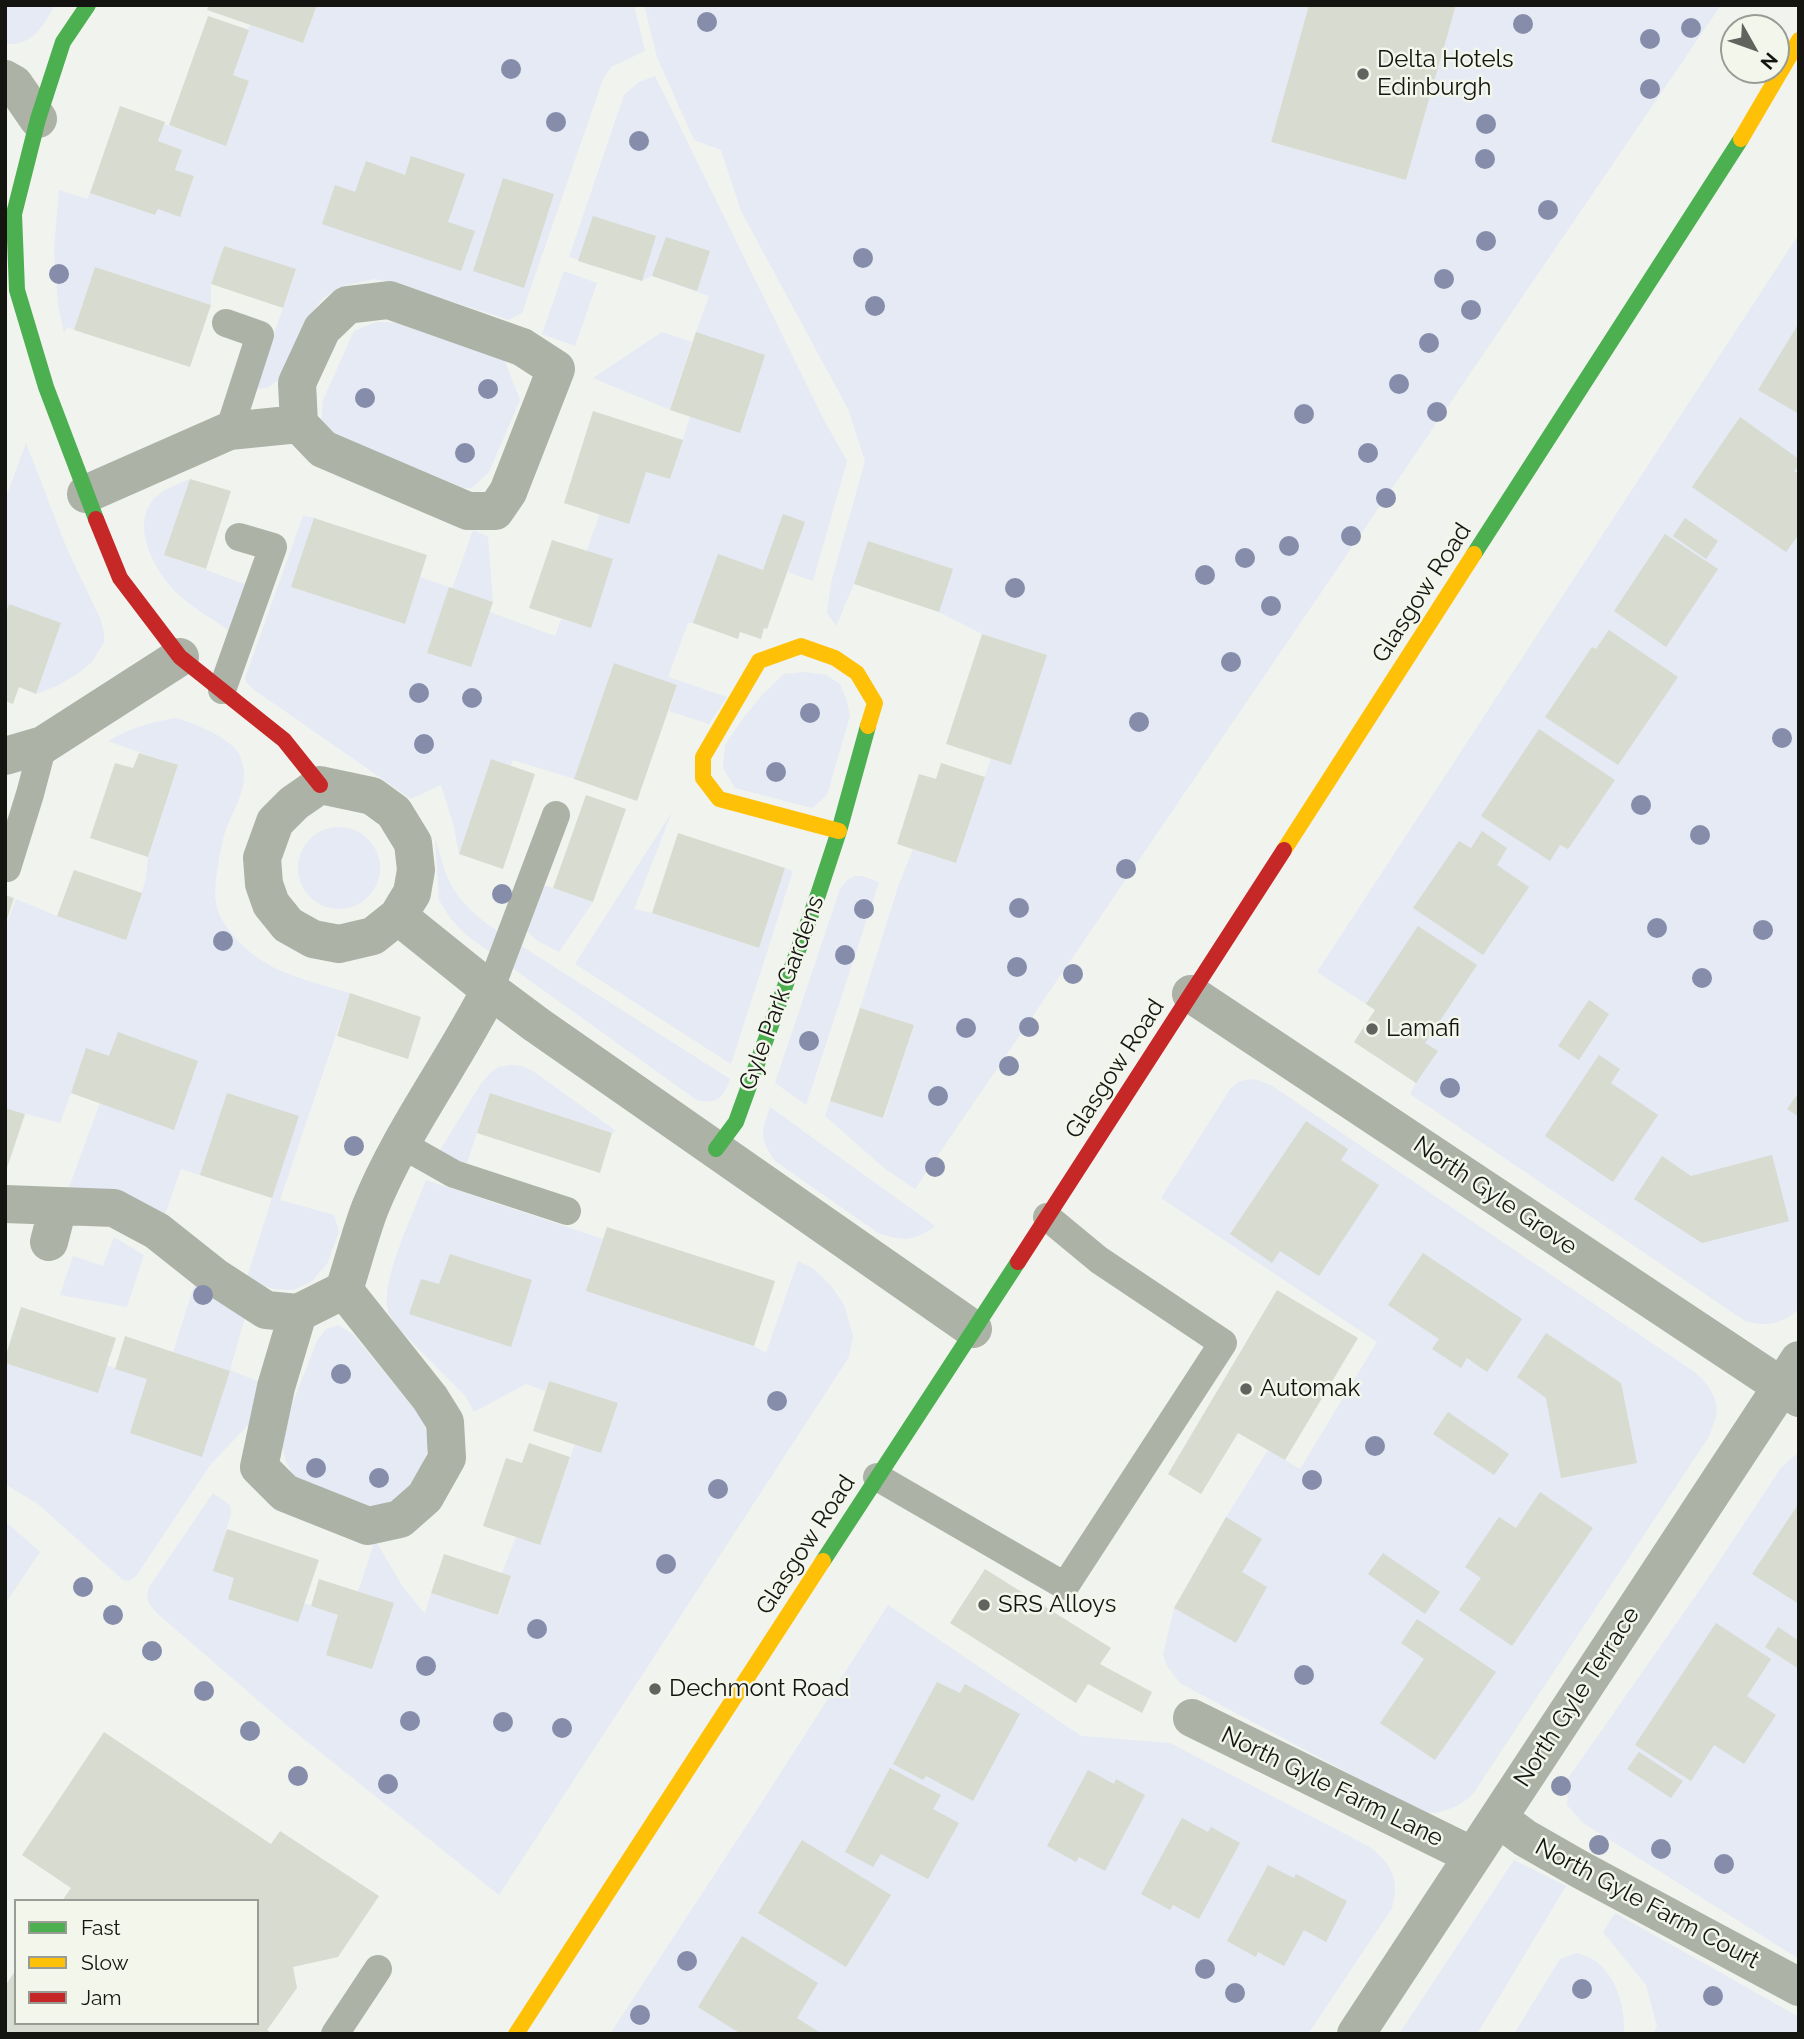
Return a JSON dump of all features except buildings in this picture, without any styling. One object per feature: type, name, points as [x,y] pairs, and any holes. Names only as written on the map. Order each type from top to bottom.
[{"type":"main road","points":[[88,5],[62,42],[38,119],[14,214],[11,290],[120,578],[180,657],[284,740],[320,786]]},
{"type":"main road","name":"Glasgow Road","points":[[516,2034],[1047,1217],[1749,127],[1799,40]]},
{"type":"main road","name":"Glasgow Road","points":[[1749,127],[1799,61]]},
{"type":"main road","name":"Gyle Park Gardens","points":[[716,1149],[736,1122],[818,895],[839,831],[875,703],[857,673],[835,658],[801,646],[759,661],[703,757],[703,778],[719,799],[839,831]]},
{"type":"street","points":[[5,79],[14,84],[38,119]]},
{"type":"street","points":[[389,300],[522,347],[556,369],[508,492],[495,511],[468,511],[323,449],[299,424],[297,383],[322,329],[348,305],[389,300]]},
{"type":"street","points":[[86,494],[229,431],[299,424]]},
{"type":"street","points":[[5,756],[43,745],[180,657]]},
{"type":"street","points":[[320,786],[372,796],[394,812],[413,843],[416,870],[412,893],[398,916],[373,936],[339,944],[313,939],[288,925],[271,904],[264,884],[262,858],[275,822],[294,803],[320,786]]},
{"type":"street","points":[[398,916],[537,1025],[974,1329]]},
{"type":"street","points":[[5,1204],[53,1225],[114,1208],[157,1231],[215,1277],[266,1310],[298,1313],[344,1290],[370,1207],[401,1144],[490,990]]},
{"type":"street","name":"North Gyle Grove","points":[[1191,994],[1793,1381]]},
{"type":"street","points":[[298,1313],[276,1387],[259,1467],[285,1493],[368,1526],[400,1519],[425,1497],[447,1458],[445,1422],[430,1398],[344,1290]]},
{"type":"street","name":"North Gyle Terrace","points":[[1356,2034],[1498,1818],[1793,1381]]},
{"type":"street","name":"North Gyle Farm Lane","points":[[1192,1718],[1473,1856]]},
{"type":"street","name":"North Gyle Farm Court","points":[[1498,1818],[1525,1838],[1581,1870],[1799,1987]]},
{"type":"lane","points":[[226,323],[260,335],[229,431]]},
{"type":"lane","points":[[222,690],[273,547],[239,537]]},
{"type":"lane","points":[[7,868],[43,745]]},
{"type":"lane","points":[[490,990],[556,815]]},
{"type":"lane","points":[[401,1144],[454,1174],[567,1211]]},
{"type":"lane","points":[[877,1477],[1065,1586],[1223,1343],[1099,1261],[1047,1217]]},
{"type":"lane","points":[[335,2034],[378,1969]]},
{"type":"shaded area","points":[[5,5],[55,5],[41,27],[30,38],[15,44],[5,44]]},
{"type":"shaded area","points":[[317,5],[634,5],[645,51],[611,67],[603,79],[522,313],[509,320],[375,279],[342,286],[323,298],[307,319],[287,366],[277,381],[269,387],[255,389],[296,270],[224,246],[211,284],[211,305],[95,267],[74,330],[67,327],[64,333],[58,304],[54,249],[59,190],[87,199],[90,193],[155,215],[158,209],[180,216],[194,177],[175,170],[182,150],[158,141],[164,124],[226,145],[249,81],[233,75],[250,25],[303,43]]},
{"type":"shaded area","points":[[644,5],[1309,5],[1271,142],[1406,180],[1456,5],[1721,5],[915,1189],[884,1168],[825,1116],[830,1101],[884,1118],[914,1025],[860,1008],[898,887],[913,849],[956,863],[991,758],[1011,764],[1047,655],[982,634],[939,612],[868,542],[836,626],[827,613],[831,583],[865,461],[848,409],[741,211],[721,150],[694,140],[657,57]]},
{"type":"shaded area","points":[[655,76],[824,420],[847,461],[813,581],[788,572],[803,524],[763,570],[693,623],[688,623],[668,677],[727,697],[709,724],[669,711],[677,685],[614,663],[574,779],[513,760],[511,766],[491,759],[459,854],[441,785],[411,799],[253,689],[245,678],[303,516],[314,518],[292,587],[405,624],[420,577],[449,587],[490,612],[555,636],[600,514],[646,472],[670,479],[690,417],[696,332],[709,296],[652,276],[642,281],[569,257],[624,95],[639,82]]},
{"type":"shaded area","points":[[1799,234],[1799,1309],[1780,1321],[1760,1324],[1745,1321],[1410,1094],[1416,1083],[1354,1042],[1375,1010],[1317,972]]},
{"type":"shaded area","points":[[564,271],[597,283],[575,346],[542,334]]},
{"type":"shaded area","points":[[376,322],[402,323],[504,359],[520,400],[489,472],[472,488],[451,488],[333,436],[321,423],[323,400],[354,331]]},
{"type":"shaded area","points":[[662,332],[692,342],[670,410],[593,378]]},
{"type":"shaded area","points":[[26,443],[67,549],[101,620],[104,634],[104,642],[92,662],[57,686],[36,694],[61,623],[5,626],[5,500]]},
{"type":"shaded area","points":[[190,479],[165,555],[250,586],[233,633],[196,609],[176,592],[160,571],[147,546],[144,532],[149,507],[164,491]]},
{"type":"shaded area","points":[[473,530],[488,537],[493,602],[452,589]]},
{"type":"shaded area","points":[[805,672],[826,675],[840,684],[850,716],[827,795],[812,808],[735,788],[723,768],[725,745],[763,694],[784,674]]},
{"type":"shaded area","points":[[177,718],[212,732],[229,743],[236,749],[243,766],[243,786],[224,835],[216,877],[215,896],[225,925],[248,950],[273,967],[350,993],[280,1200],[334,1215],[339,1232],[327,1264],[311,1282],[293,1290],[274,1289],[247,1277],[272,1198],[181,1169],[163,1219],[68,1190],[100,1103],[71,1093],[60,1123],[5,1108],[5,928],[16,899],[126,939],[146,879],[148,857],[178,766],[108,741],[141,726]]},
{"type":"shaded area","points":[[672,812],[634,909],[759,948],[785,868],[793,871],[731,1064],[575,964]]},
{"type":"shaded area","points":[[339,827],[355,830],[368,839],[377,852],[380,868],[377,884],[368,897],[355,906],[339,909],[323,906],[310,897],[301,884],[298,868],[301,852],[310,839],[323,830]]},
{"type":"shaded area","points":[[435,838],[452,886],[465,904],[487,924],[730,1079],[722,1095],[708,1102],[695,1099],[465,934],[450,918],[439,900]]},
{"type":"shaded area","points":[[855,876],[879,882],[806,1105],[775,1083],[840,889],[847,880]]},
{"type":"shaded area","points":[[538,883],[593,902],[559,952],[536,940],[523,927]]},
{"type":"shaded area","points":[[512,1065],[533,1071],[616,1131],[612,1133],[490,1093],[467,1163],[437,1155],[480,1085],[499,1067]]},
{"type":"shaded area","points":[[1249,1079],[1271,1085],[1696,1373],[1710,1388],[1716,1403],[1715,1419],[1708,1438],[1473,1794],[1462,1803],[1444,1811],[1423,1813],[1180,1683],[1167,1666],[1163,1655],[1174,1608],[1268,1450],[1300,1469],[1377,1342],[1161,1198],[1231,1088],[1238,1082]]},
{"type":"shaded area","points":[[770,1107],[935,1226],[920,1235],[908,1238],[894,1238],[878,1233],[775,1161],[763,1135]]},
{"type":"shaded area","points":[[426,1180],[603,1239],[587,1291],[754,1346],[766,1353],[798,1261],[815,1270],[832,1287],[844,1305],[853,1336],[849,1357],[499,1895],[290,1728],[159,1615],[148,1599],[149,1587],[213,1493],[230,1505],[231,1514],[214,1571],[338,1615],[358,1592],[375,1540],[403,1587],[425,1614],[431,1593],[499,1615],[511,1577],[502,1573],[516,1537],[540,1544],[575,1444],[601,1453],[618,1404],[549,1381],[545,1391],[526,1384],[474,1412],[466,1397],[399,1329],[389,1312],[387,1292],[395,1260]]},
{"type":"shaded area","points":[[114,1237],[144,1255],[127,1307],[60,1295],[73,1256],[103,1266]]},
{"type":"shaded area","points":[[195,1283],[245,1317],[230,1370],[265,1384],[250,1423],[210,1465],[136,1576],[129,1581],[123,1580],[38,1504],[5,1484],[5,1363],[106,1365],[147,1379],[228,1371],[173,1352]]},
{"type":"shaded area","points":[[338,1325],[353,1334],[423,1419],[429,1446],[413,1490],[392,1507],[364,1508],[296,1479],[286,1462],[280,1435],[317,1341],[326,1329]]},
{"type":"shaded area","points":[[1799,1454],[1799,1959],[1583,1823],[1567,1805],[1569,1777],[1781,1468]]},
{"type":"shaded area","points":[[5,1521],[40,1552],[5,1604]]},
{"type":"shaded area","points":[[888,1605],[1081,1736],[1170,1743],[1370,1847],[1384,1860],[1394,1881],[1392,1908],[1308,2034],[610,2034]]},
{"type":"shaded area","points":[[1514,1860],[1566,1886],[1477,2034],[1399,2034]]},
{"type":"shaded area","points":[[1615,1913],[1799,2017],[1799,2034],[1653,2034],[1657,2026],[1646,1985],[1603,1932]]},
{"type":"shaded area","points":[[1577,1953],[1596,1961],[1611,1978],[1619,1996],[1624,2034],[1514,2034],[1560,1959]]},
{"type":"traffic: fast","points":[[88,5],[63,42],[38,119],[14,214],[17,290],[46,387],[96,519]]},
{"type":"traffic: fast","points":[[1474,554],[1741,139]]},
{"type":"traffic: fast","points":[[716,1149],[736,1122],[818,895],[868,726]]},
{"type":"traffic: fast","points":[[823,1561],[1018,1262]]},
{"type":"traffic: slow","points":[[1741,139],[1799,40]]},
{"type":"traffic: slow","points":[[1284,850],[1474,554]]},
{"type":"traffic: slow","points":[[839,831],[719,799],[703,778],[703,757],[759,661],[801,646],[835,658],[857,673],[875,703],[868,726]]},
{"type":"traffic: slow","points":[[516,2034],[823,1561]]},
{"type":"traffic: jam","points":[[96,519],[120,578],[180,657],[284,740],[320,785]]},
{"type":"traffic: jam","points":[[1018,1262],[1284,850]]},
{"type":"place","name":"Delta Hotels Edinburgh","points":[[1363,74]]},
{"type":"place","name":"Lamafi","points":[[1372,1029]]},
{"type":"place","name":"Automak","points":[[1246,1389]]},
{"type":"place","name":"SRS Alloys","points":[[984,1605]]},
{"type":"place","name":"Dechmont Road","points":[[655,1689]]}]
